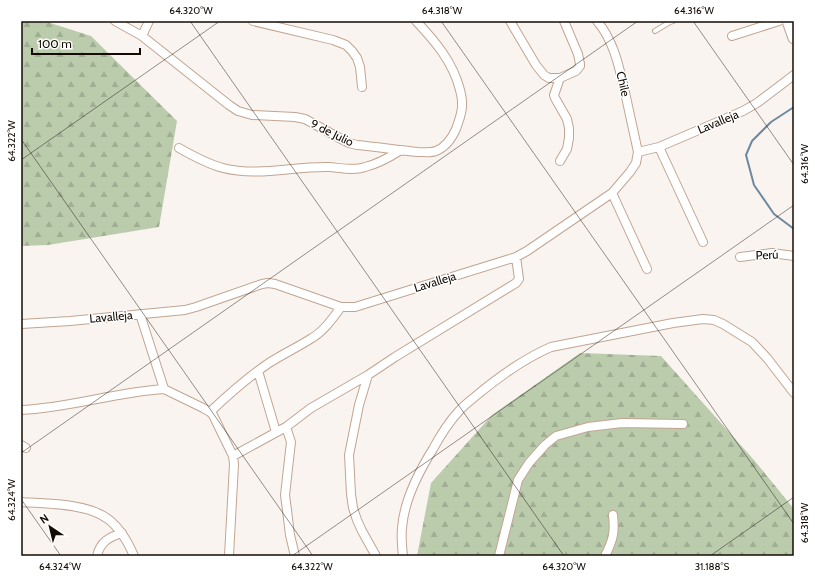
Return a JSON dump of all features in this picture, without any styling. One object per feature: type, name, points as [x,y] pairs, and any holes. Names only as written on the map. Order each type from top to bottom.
[{"type":"main road","points":[[788,21],[794,38]]},
{"type":"street","name":"9 de Julio","points":[[115,21],[142,36],[238,111],[252,115],[295,117],[305,119],[349,143],[357,145],[401,150],[428,152],[437,151],[447,145],[454,135],[461,115],[462,102],[455,73],[431,37],[416,21]]},
{"type":"street","points":[[142,36],[149,21]]},
{"type":"street","points":[[253,21],[333,40],[346,45],[357,58],[360,67],[362,87]]},
{"type":"street","points":[[510,21],[536,65],[544,75],[549,78],[560,78],[576,71],[580,66],[578,54],[564,21]]},
{"type":"street","name":"Chile","points":[[597,21],[608,38],[617,60],[638,152]]},
{"type":"street","points":[[732,36],[779,21]]},
{"type":"street","name":"Lavalleja","points":[[21,324],[185,310],[196,308],[268,283],[275,284],[341,307],[354,307],[516,257],[612,193],[636,163],[638,152],[659,146],[743,111],[757,103],[794,75]]},
{"type":"street","points":[[560,78],[554,95],[567,119],[569,133],[567,149],[560,161]]},
{"type":"street","points":[[659,146],[703,242]]},
{"type":"street","points":[[179,148],[210,164],[222,168],[250,172],[328,167],[346,169],[364,168],[384,160],[401,150]]},
{"type":"street","points":[[612,193],[647,269]]},
{"type":"street","name":"Perú","points":[[740,257],[772,253],[794,256]]},
{"type":"street","points":[[233,456],[286,427],[311,408],[368,375],[407,349],[516,283],[519,279],[516,257]]},
{"type":"street","points":[[210,412],[258,371],[274,360],[313,338],[323,329],[341,307]]},
{"type":"street","points":[[140,314],[164,389]]},
{"type":"street","points":[[403,556],[401,529],[407,503],[422,467],[442,433],[459,411],[496,379],[523,360],[538,352],[551,347],[666,324],[703,319],[714,320],[752,342],[767,358],[794,393]]},
{"type":"street","points":[[258,371],[276,432]]},
{"type":"street","points":[[368,375],[359,405],[350,455],[351,486],[353,508],[357,520],[376,556]]},
{"type":"street","points":[[21,410],[33,410],[164,389],[210,412],[213,415],[233,456],[234,464],[229,556]]},
{"type":"street","points":[[499,556],[518,480],[529,463],[545,445],[556,436],[588,427],[622,423],[683,424]]},
{"type":"street","points":[[286,427],[291,442],[285,495],[290,535],[295,556]]},
{"type":"street","points":[[21,502],[70,505],[92,510],[101,514],[122,533],[134,556]]},
{"type":"street","points":[[605,556],[612,542],[614,530],[613,515]]},
{"type":"street","points":[[97,556],[97,552],[103,543],[112,536],[122,533]]},
{"type":"lane","points":[[655,32],[673,21]]},
{"type":"green space","points":[[21,21],[44,21],[91,36],[177,121],[159,227],[48,245],[21,246]]},
{"type":"green space","points":[[580,353],[661,356],[754,460],[794,509],[794,556],[417,556],[431,483],[492,415]]},
{"type":"waterway","points":[[794,107],[771,122],[752,141],[746,155],[754,185],[774,214],[794,229]]}]
